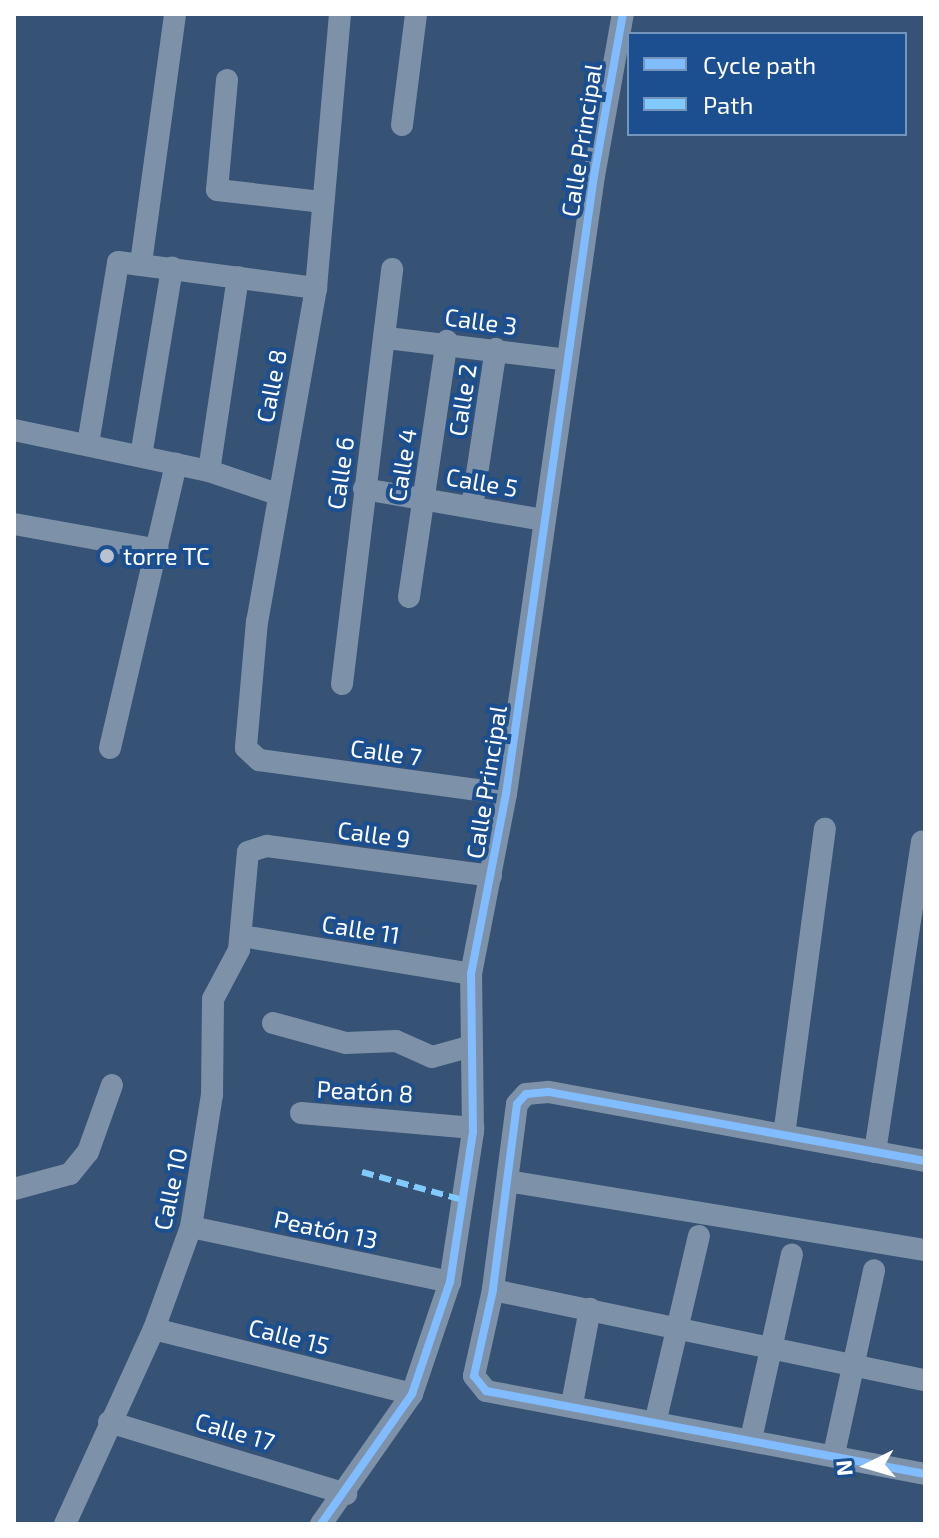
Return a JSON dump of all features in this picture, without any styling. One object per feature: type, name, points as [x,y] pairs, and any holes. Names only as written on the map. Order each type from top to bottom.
[{"type":"street","points":[[141,263],[175,14]]},
{"type":"street","name":"Calle 8","points":[[259,760],[246,748],[246,723],[277,494],[316,288],[340,14]]},
{"type":"street","points":[[402,125],[416,14]]},
{"type":"street","name":"Calle Principal","points":[[321,1524],[346,1494],[412,1394],[450,1282],[473,1128],[471,974],[506,794],[568,360],[623,14]]},
{"type":"street","points":[[227,80],[217,190],[323,202]]},
{"type":"street","points":[[88,444],[113,271],[125,260],[316,288]]},
{"type":"street","points":[[141,456],[172,268]]},
{"type":"street","name":"Calle 6","points":[[342,684],[364,489],[387,338],[392,269]]},
{"type":"street","points":[[209,471],[238,277]]},
{"type":"street","name":"Calle 3","points":[[387,338],[447,341],[568,360]]},
{"type":"street","name":"Calle 4","points":[[409,597],[447,341]]},
{"type":"street","name":"Calle 2","points":[[472,507],[496,349]]},
{"type":"street","points":[[14,430],[209,471],[277,494]]},
{"type":"street","points":[[110,748],[176,464]]},
{"type":"street","name":"Calle 5","points":[[364,489],[544,520]]},
{"type":"street","points":[[14,524],[158,550]]},
{"type":"street","name":"Calle 7","points":[[259,760],[506,794]]},
{"type":"street","points":[[784,1135],[825,829]]},
{"type":"street","points":[[875,1152],[922,842]]},
{"type":"street","name":"Calle 9","points":[[251,849],[491,876]]},
{"type":"street","name":"Calle 10","points":[[65,1524],[154,1329],[191,1227],[212,1095],[213,999],[242,936],[251,849]]},
{"type":"street","name":"Calle 11","points":[[242,936],[471,974]]},
{"type":"street","points":[[273,1023],[346,1043],[396,1041],[432,1057],[472,1046]]},
{"type":"street","points":[[14,1190],[70,1174],[88,1152],[112,1085]]},
{"type":"street","points":[[925,1161],[531,1092],[517,1104],[493,1290],[476,1383],[486,1391],[656,1419],[925,1474]]},
{"type":"street","name":"Peatón 8","points":[[301,1113],[473,1128]]},
{"type":"street","points":[[508,1181],[925,1250]]},
{"type":"street","name":"Peatón 13","points":[[191,1227],[450,1282]]},
{"type":"street","points":[[656,1419],[680,1330],[699,1236]]},
{"type":"street","points":[[751,1439],[792,1254]]},
{"type":"street","points":[[834,1454],[874,1270]]},
{"type":"street","points":[[493,1290],[925,1380]]},
{"type":"street","points":[[572,1404],[590,1309]]},
{"type":"street","name":"Calle 15","points":[[154,1329],[412,1394]]},
{"type":"street","name":"Calle 17","points":[[109,1422],[346,1494]]},
{"type":"marked path","points":[[362,1172],[463,1200]]},
{"type":"cycle path","points":[[321,1524],[412,1394],[450,1282],[473,1132],[471,974],[506,794],[594,176],[623,14]]},
{"type":"cycle path","points":[[925,1161],[548,1092],[526,1094],[517,1104],[493,1290],[474,1376],[486,1391],[925,1474]]},
{"type":"place","name":"torre TC","points":[[107,556]]}]
